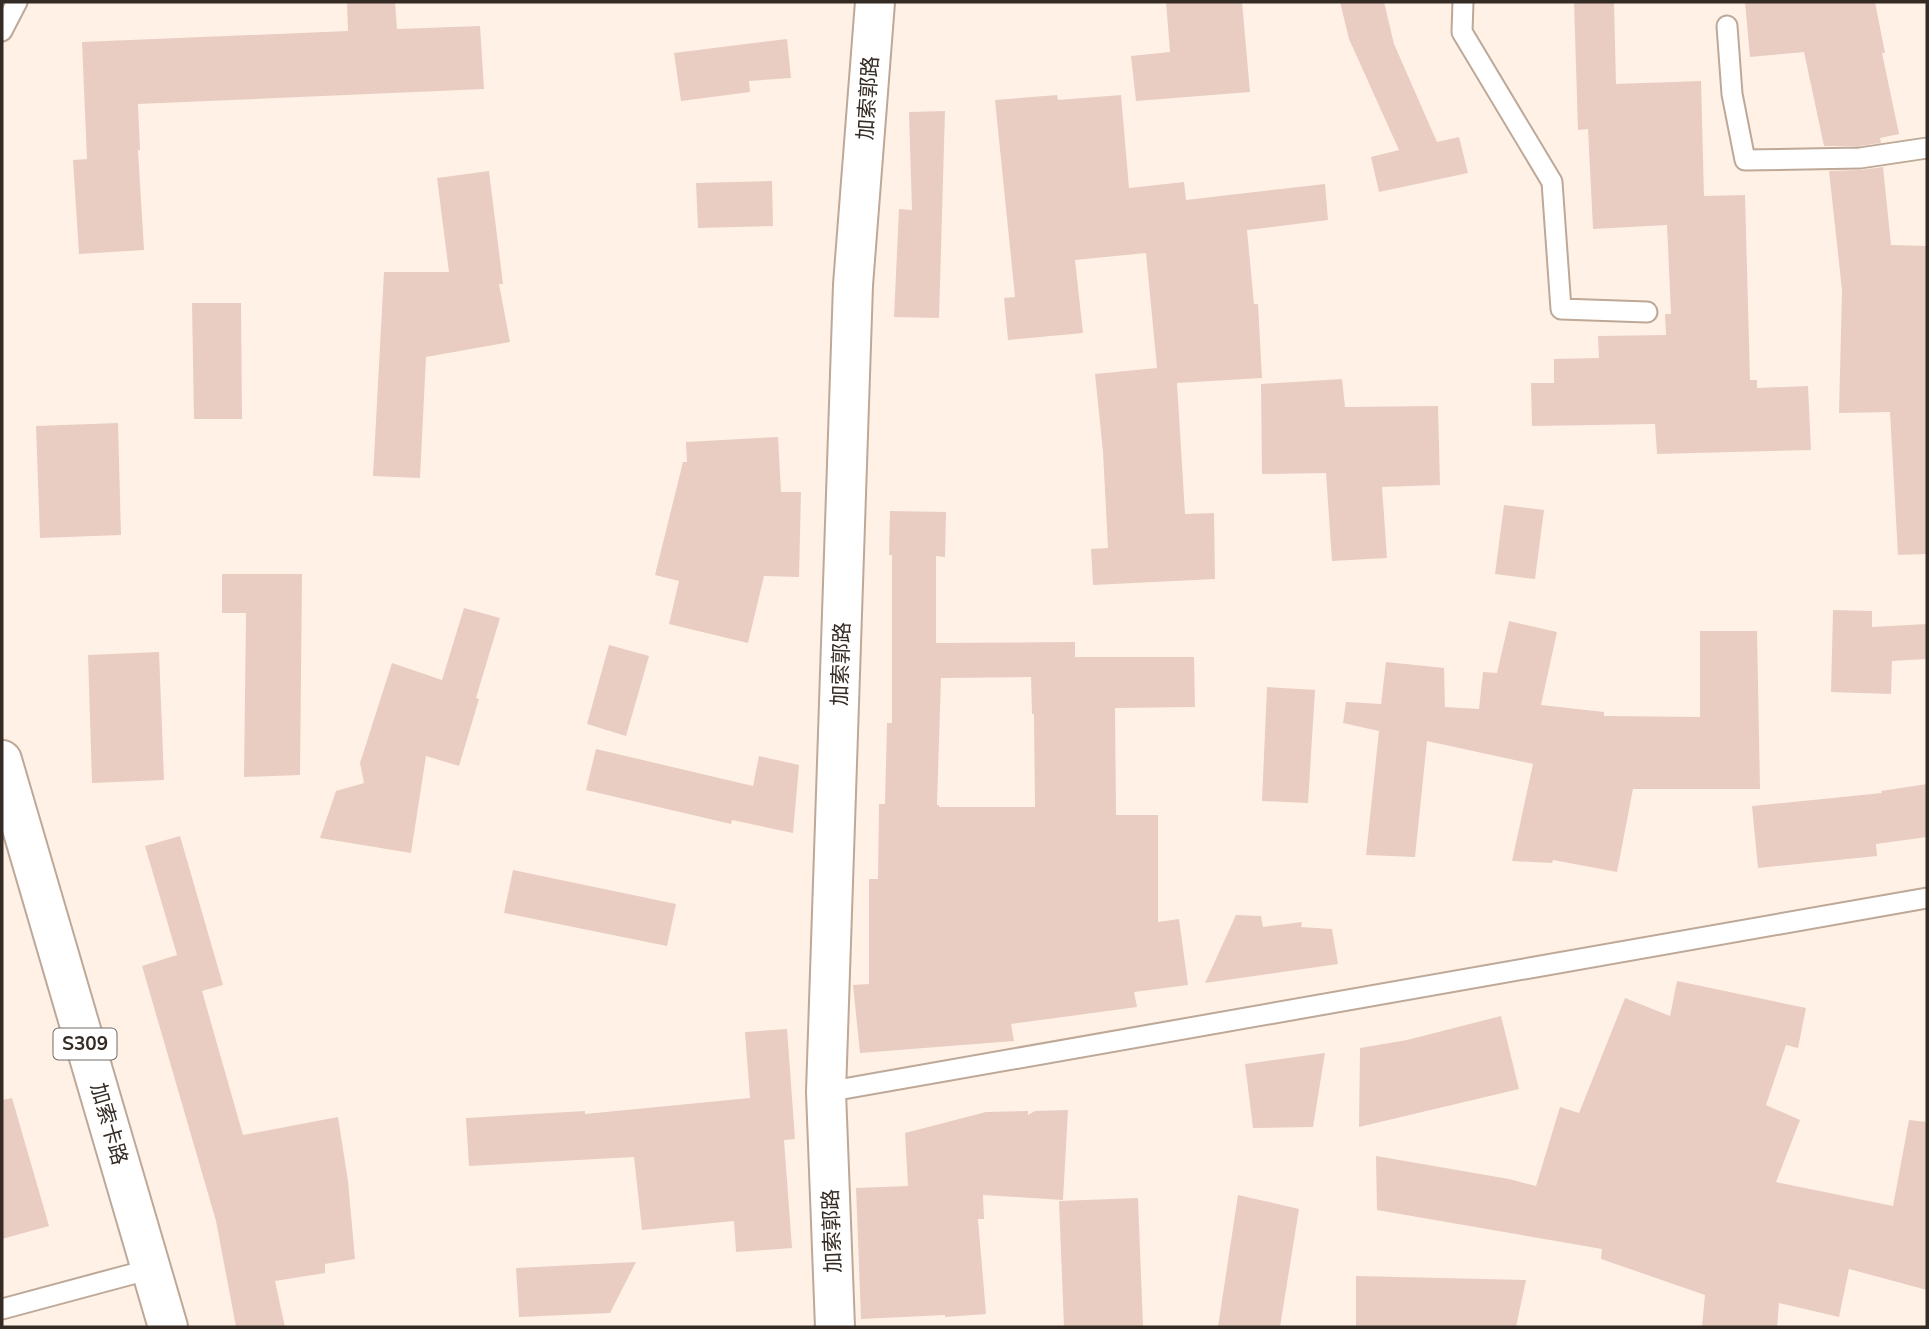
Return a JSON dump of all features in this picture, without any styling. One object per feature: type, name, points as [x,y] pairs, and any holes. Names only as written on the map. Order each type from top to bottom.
[{"type":"street","name":"加索郭路","points":[[835,1327],[826,1092],[853,285],[875,2]]},
{"type":"street","name":"加索卡路","points":[[2,760],[168,1327]]},
{"type":"lane","points":[[2,31],[17,2]]},
{"type":"lane","points":[[1462,2],[1462,32],[1552,181],[1561,309],[1647,312]]},
{"type":"lane","points":[[1727,26],[1732,94],[1745,160],[1860,158],[1927,148]]},
{"type":"lane","points":[[826,1092],[1927,898]]},
{"type":"lane","points":[[2,1310],[151,1269]]},
{"type":"building","points":[[347,2],[395,2],[397,29],[480,26],[484,89],[138,104],[144,250],[79,254],[73,160],[87,159],[82,42],[348,31]]},
{"type":"building","points":[[1166,2],[1242,2],[1250,92],[1136,101],[1131,56],[1170,52]]},
{"type":"building","points":[[1340,2],[1384,2],[1394,44],[1437,142],[1459,137],[1468,173],[1379,192],[1371,157],[1399,150],[1349,39]]},
{"type":"building","points":[[1574,2],[1614,2],[1616,84],[1701,81],[1704,196],[1745,195],[1750,380],[1757,380],[1757,388],[1808,386],[1811,450],[1657,454],[1655,424],[1532,426],[1531,383],[1554,383],[1554,359],[1599,358],[1598,336],[1666,335],[1665,314],[1671,314],[1667,225],[1593,229],[1588,129],[1578,130]]},
{"type":"building","points":[[1745,2],[1875,2],[1885,53],[1882,53],[1899,134],[1880,138],[1881,143],[1824,146],[1804,52],[1750,57]]},
{"type":"building","points":[[787,39],[791,78],[749,81],[750,92],[681,101],[674,53]]},
{"type":"building","points":[[1057,95],[1058,100],[1121,95],[1129,188],[1184,182],[1186,200],[1325,184],[1328,220],[1247,230],[1254,304],[1258,304],[1262,378],[1177,383],[1185,514],[1214,513],[1215,579],[1093,585],[1091,549],[1108,548],[1103,452],[1095,374],[1157,368],[1146,253],[1075,260],[1083,333],[1008,340],[1004,298],[1015,297],[995,100]]},
{"type":"building","points":[[945,111],[939,318],[894,317],[899,209],[912,210],[909,112]]},
{"type":"building","points":[[1883,167],[1891,245],[1927,246],[1927,554],[1898,555],[1890,412],[1839,413],[1842,290],[1829,171]]},
{"type":"building","points":[[489,171],[503,284],[499,284],[510,342],[426,357],[420,478],[373,476],[384,272],[449,272],[437,178]]},
{"type":"building","points":[[772,181],[773,226],[698,228],[696,183]]},
{"type":"building","points":[[192,303],[241,303],[242,419],[194,419]]},
{"type":"building","points":[[1342,379],[1345,407],[1438,406],[1440,485],[1382,487],[1387,558],[1332,561],[1326,473],[1262,474],[1261,384]]},
{"type":"building","points":[[118,423],[121,535],[40,538],[36,426]]},
{"type":"building","points":[[778,437],[781,492],[801,492],[799,577],[764,576],[748,643],[669,624],[679,581],[655,575],[683,462],[687,462],[686,442]]},
{"type":"building","points":[[1504,505],[1544,510],[1535,579],[1495,574]]},
{"type":"building","points":[[890,511],[946,512],[945,557],[936,556],[936,643],[1075,642],[1075,657],[1194,657],[1195,707],[1115,708],[1116,815],[1158,815],[1158,922],[1179,919],[1188,985],[1134,992],[1137,1007],[1011,1024],[1014,1041],[860,1053],[853,985],[869,984],[869,879],[878,879],[879,804],[885,804],[887,723],[892,723],[892,555],[889,555]],"holes":[[[1031,677],[1035,807],[937,805],[941,678]]]},
{"type":"building","points":[[222,574],[302,574],[300,775],[244,777],[246,613],[222,613]]},
{"type":"building","points":[[464,608],[500,618],[459,766],[426,756],[411,853],[320,838],[336,791],[364,783],[360,763],[392,663],[442,680]]},
{"type":"building","points":[[1833,610],[1872,611],[1872,627],[1927,624],[1927,659],[1892,661],[1891,694],[1831,692]]},
{"type":"building","points":[[1509,621],[1557,632],[1541,705],[1604,712],[1604,716],[1700,717],[1700,631],[1757,631],[1760,789],[1633,789],[1617,872],[1553,860],[1552,863],[1512,861],[1533,764],[1427,741],[1415,857],[1366,855],[1379,731],[1343,723],[1346,702],[1381,704],[1386,662],[1444,668],[1445,707],[1479,709],[1483,672],[1497,673]]},
{"type":"building","points":[[609,645],[649,656],[626,736],[587,724]]},
{"type":"building","points":[[159,652],[164,780],[92,783],[88,655]]},
{"type":"building","points":[[1267,687],[1315,690],[1308,803],[1262,801]]},
{"type":"building","points":[[596,749],[753,786],[759,756],[799,765],[793,833],[732,820],[731,824],[586,790]]},
{"type":"building","points":[[1927,784],[1927,837],[1876,844],[1877,856],[1758,868],[1752,806],[1882,793],[1881,791]]},
{"type":"building","points":[[180,836],[223,985],[202,991],[243,1135],[338,1117],[348,1181],[355,1259],[325,1264],[325,1273],[275,1281],[285,1327],[236,1327],[216,1221],[142,966],[177,955],[145,846]]},
{"type":"building","points":[[513,870],[676,904],[667,946],[504,913]]},
{"type":"building","points":[[1236,915],[1261,916],[1263,927],[1302,922],[1301,927],[1332,929],[1338,964],[1205,983]]},
{"type":"building","points":[[1677,981],[1806,1008],[1798,1048],[1786,1045],[1766,1105],[1800,1120],[1776,1182],[1893,1206],[1909,1120],[1927,1122],[1927,1290],[1849,1269],[1839,1317],[1779,1303],[1777,1327],[1702,1327],[1705,1295],[1601,1259],[1602,1249],[1377,1210],[1376,1156],[1536,1186],[1560,1107],[1579,1113],[1625,998],[1670,1016]]},
{"type":"building","points":[[1501,1016],[1519,1089],[1359,1127],[1360,1048],[1407,1040]]},
{"type":"building","points":[[787,1029],[795,1139],[784,1140],[792,1248],[736,1252],[734,1221],[642,1230],[634,1157],[469,1166],[466,1118],[585,1111],[585,1114],[750,1098],[745,1032]]},
{"type":"building","points":[[1325,1053],[1313,1127],[1253,1128],[1245,1064]]},
{"type":"building","points":[[12,1098],[49,1226],[2,1239],[2,1100]]},
{"type":"building","points":[[1068,1110],[1063,1200],[983,1195],[984,1219],[978,1219],[986,1314],[861,1319],[856,1188],[908,1186],[905,1133],[986,1112],[1028,1111],[1028,1115],[1035,1111]]},
{"type":"building","points":[[1238,1195],[1299,1209],[1280,1327],[1218,1327]]},
{"type":"building","points":[[1138,1198],[1143,1327],[1064,1327],[1059,1201]]},
{"type":"building","points":[[636,1262],[610,1313],[519,1317],[516,1268]]},
{"type":"building","points":[[1356,1276],[1526,1280],[1516,1327],[1356,1327]]}]
